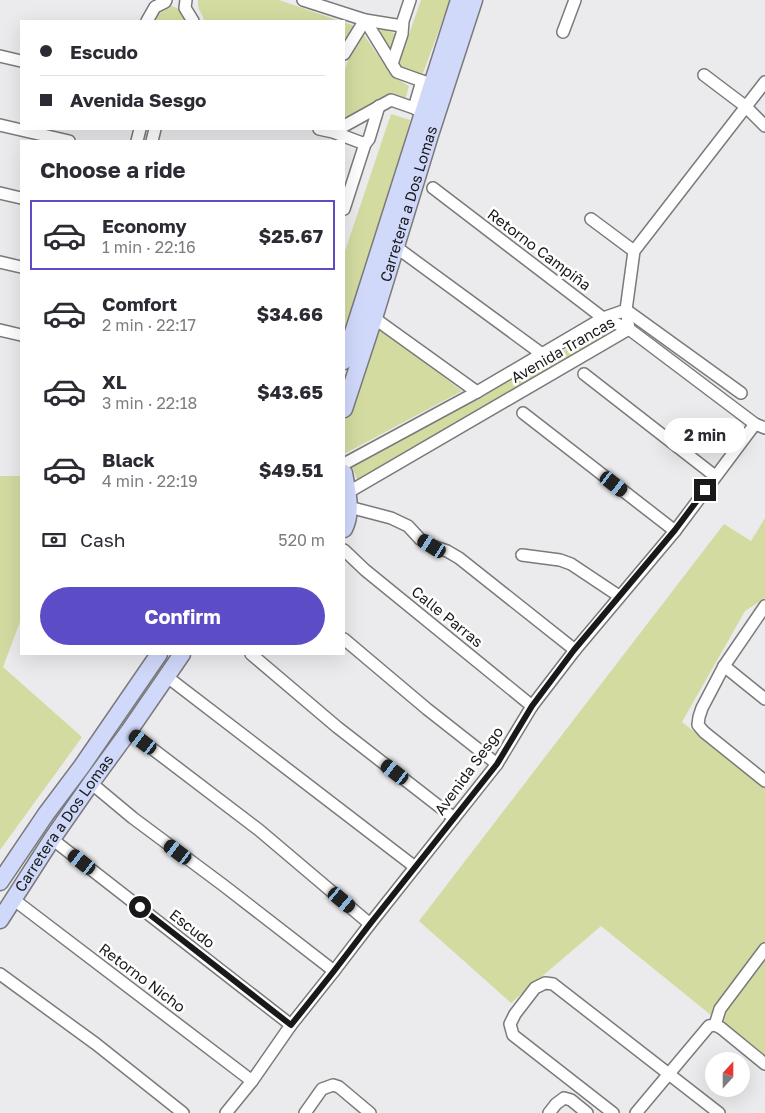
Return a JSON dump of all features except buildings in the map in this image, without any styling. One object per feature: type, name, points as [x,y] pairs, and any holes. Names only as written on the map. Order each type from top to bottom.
[{"type":"main road","name":"Carretera a Dos Lomas","points":[[345,406],[396,247],[413,168],[418,110],[459,0]]},
{"type":"main road","name":"Carretera a Dos Lomas","points":[[345,358],[474,0]]},
{"type":"main road","points":[[345,480],[348,500],[345,526]]},
{"type":"main road","name":"Carretera a Dos Lomas","points":[[1,879],[158,655]]},
{"type":"main road","name":"Carretera a Dos Lomas","points":[[0,920],[52,839],[181,655]]},
{"type":"street","points":[[303,0],[365,20],[402,26]]},
{"type":"street","points":[[392,64],[402,34],[402,26],[410,0]]},
{"type":"street","points":[[563,32],[575,0]]},
{"type":"street","points":[[148,20],[156,7],[166,1],[186,4],[193,20]]},
{"type":"street","points":[[345,52],[365,20]]},
{"type":"street","points":[[365,20],[398,72],[427,82]]},
{"type":"street","points":[[0,56],[20,60]]},
{"type":"street","points":[[704,74],[745,106],[765,126]]},
{"type":"street","points":[[741,393],[626,310],[634,251],[765,82]]},
{"type":"street","points":[[345,125],[391,100],[418,110]]},
{"type":"street","points":[[345,201],[378,106]]},
{"type":"street","points":[[0,125],[20,130]]},
{"type":"street","points":[[22,130],[65,140]]},
{"type":"street","points":[[335,130],[365,144]]},
{"type":"street","name":"Retorno Campiña","points":[[433,188],[603,318],[630,329],[760,426]]},
{"type":"street","points":[[0,193],[20,198]]},
{"type":"street","points":[[591,219],[634,251]]},
{"type":"street","points":[[396,247],[542,354]]},
{"type":"street","points":[[0,262],[20,266]]},
{"type":"street","name":"Avenida Trancas","points":[[345,463],[476,392],[603,318],[626,310],[630,329],[348,500]]},
{"type":"street","points":[[374,318],[476,392]]},
{"type":"street","points":[[0,330],[20,335]]},
{"type":"street","points":[[584,374],[715,476]]},
{"type":"street","points":[[523,413],[675,530]]},
{"type":"street","name":"Avenida Sesgo","points":[[226,1113],[252,1081],[291,1025],[497,764],[532,706],[574,650],[675,530],[715,476],[760,426]]},
{"type":"street","points":[[348,500],[408,526],[420,539],[459,558],[574,650]]},
{"type":"street","name":"Calle Parras","points":[[345,551],[365,570],[532,706]]},
{"type":"street","points":[[522,555],[560,560],[571,564],[619,596]]},
{"type":"street","points":[[765,607],[724,666],[698,717],[698,725],[704,732],[765,782]]},
{"type":"street","points":[[345,640],[497,764]]},
{"type":"street","points":[[252,655],[336,726],[454,818]]},
{"type":"street","points":[[724,666],[765,699]]},
{"type":"street","points":[[166,676],[415,867]]},
{"type":"street","points":[[129,732],[259,830],[370,924]]},
{"type":"street","points":[[91,783],[133,818],[334,971]]},
{"type":"street","name":"Escudo","points":[[52,839],[291,1025]]},
{"type":"street","name":"Retorno Nicho","points":[[14,899],[252,1081]]},
{"type":"street","points":[[715,1025],[720,1009],[765,949]]},
{"type":"street","points":[[0,974],[96,1044],[184,1113]]},
{"type":"street","points":[[613,1113],[513,1035],[510,1024],[514,1014],[535,988],[545,983],[553,984],[719,1113]]},
{"type":"street","points":[[636,1113],[709,1026],[715,1025],[721,1028],[765,1064]]},
{"type":"street","points":[[305,1113],[322,1089],[333,1084],[370,1113]]},
{"type":"street","points":[[549,1113],[564,1098],[571,1100],[587,1113]]},
{"type":"green space","points":[[198,0],[279,0],[337,20],[204,20],[198,8]]},
{"type":"green space","points":[[421,0],[450,0],[422,76],[403,70],[399,63]]},
{"type":"green space","points":[[166,4],[188,12],[189,20],[153,20],[156,13]]},
{"type":"green space","points":[[345,22],[355,26],[349,40],[345,38]]},
{"type":"green space","points":[[381,28],[399,35],[395,53],[384,43],[381,36]]},
{"type":"green space","points":[[364,35],[392,76],[409,86],[405,100],[345,123],[345,69],[352,50]]},
{"type":"green space","points":[[391,114],[410,120],[394,184],[345,344],[345,251]]},
{"type":"green space","points":[[377,326],[462,391],[345,453],[345,420]]},
{"type":"green space","points":[[603,329],[605,339],[358,481],[352,466]]},
{"type":"green space","points":[[0,476],[20,476],[20,622],[3,667],[82,737],[0,850]]},
{"type":"green space","points":[[765,518],[765,598],[745,611],[682,722],[765,788],[765,1059],[601,926],[511,1003],[419,921],[724,524],[751,541]]},
{"type":"route","points":[[140,907],[291,1025],[497,764],[532,706],[574,650],[675,530],[705,490]]}]
